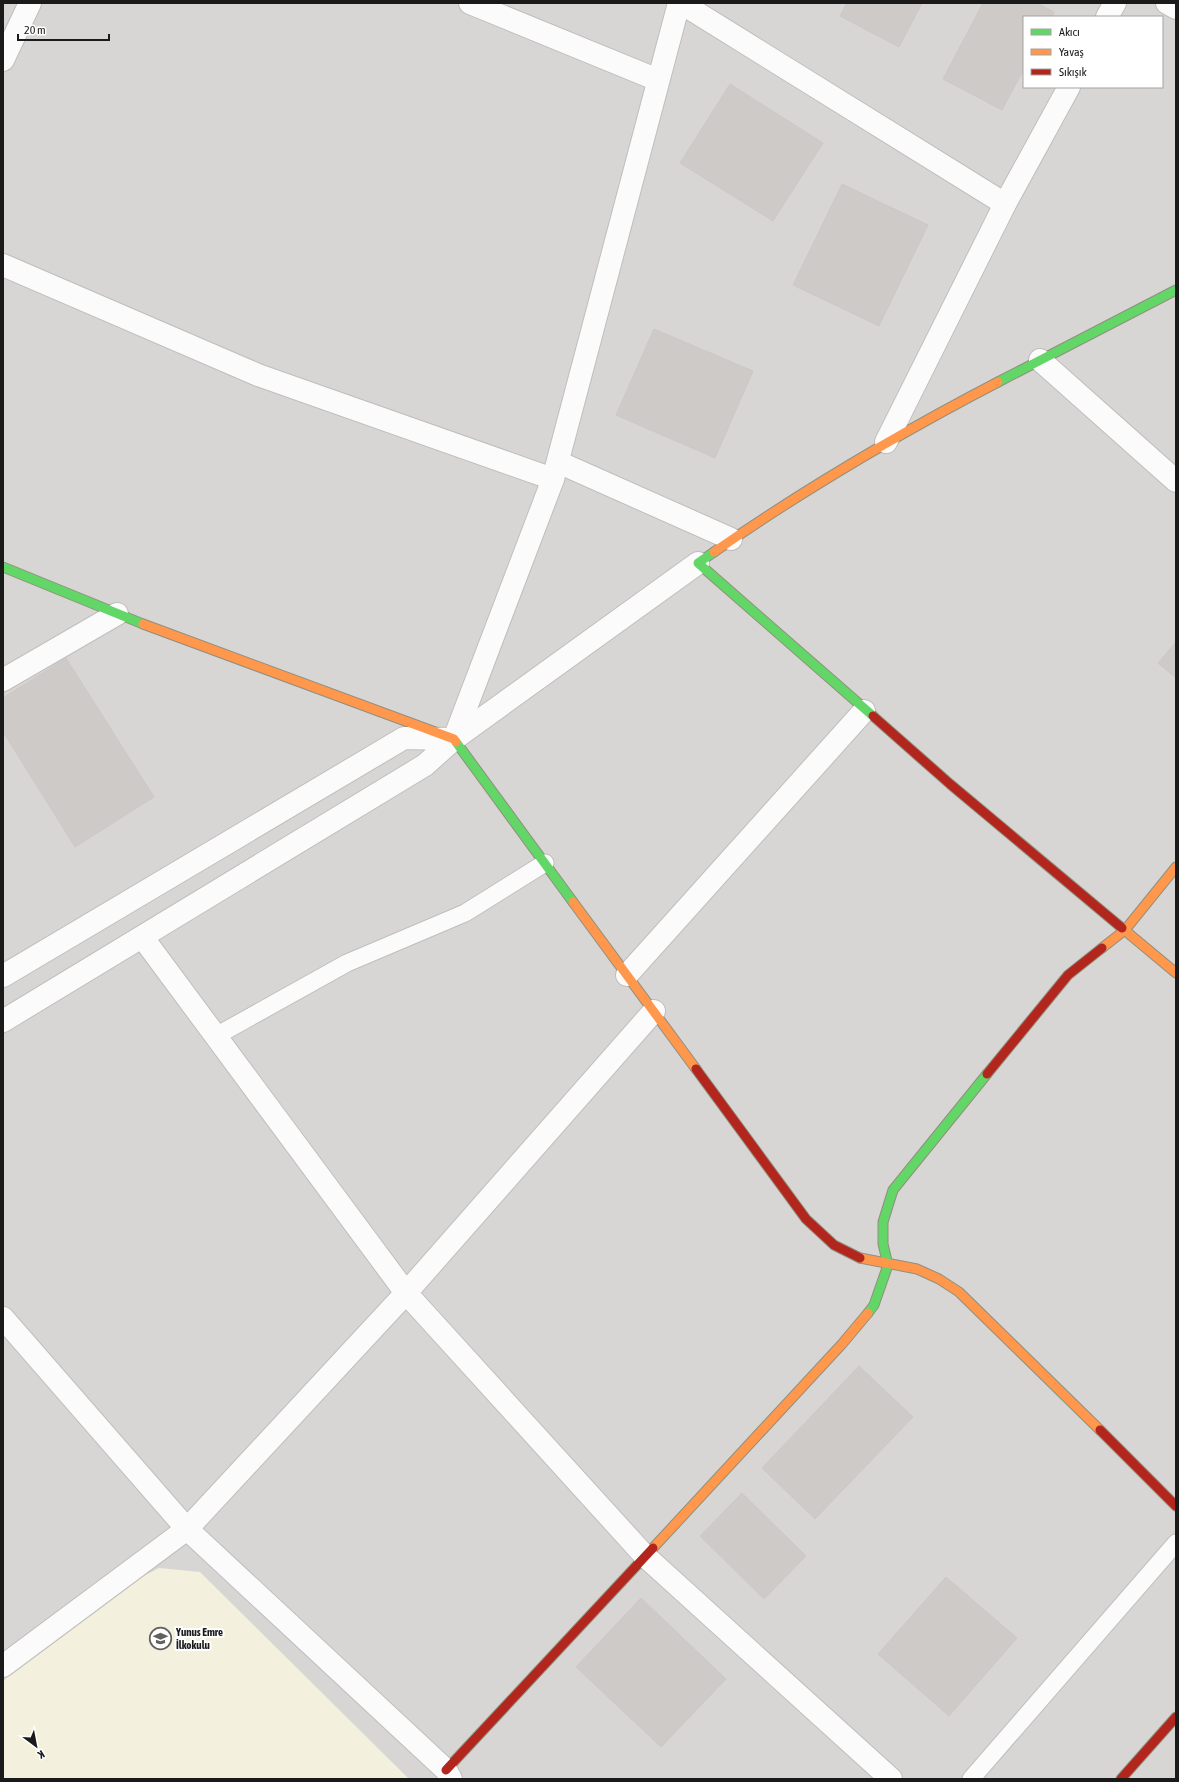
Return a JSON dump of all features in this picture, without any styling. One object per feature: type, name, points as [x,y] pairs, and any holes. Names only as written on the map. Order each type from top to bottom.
[{"type":"street","points":[[3,60],[30,3]]},
{"type":"street","points":[[470,3],[658,80]]},
{"type":"street","points":[[454,739],[555,470],[658,80],[680,3],[1005,204]]},
{"type":"street","points":[[1108,16],[1115,3]]},
{"type":"street","points":[[1167,3],[1176,8]]},
{"type":"street","points":[[886,442],[1005,204],[1068,88]]},
{"type":"street","points":[[3,265],[258,375],[555,470],[731,539]]},
{"type":"street","points":[[3,1021],[143,938],[425,765],[454,739],[731,539],[886,442],[1176,290]]},
{"type":"street","points":[[1040,360],[1176,481]]},
{"type":"street","points":[[698,563],[864,711],[1176,973]]},
{"type":"street","points":[[3,567],[117,614],[454,739],[806,1219],[821,1235],[837,1247],[853,1256],[888,1265],[908,1267],[928,1273],[948,1283],[966,1297],[1176,1506]]},
{"type":"street","points":[[3,680],[117,614]]},
{"type":"street","points":[[627,975],[864,711]]},
{"type":"street","points":[[3,976],[404,738],[454,739]]},
{"type":"street","points":[[5,1325],[187,1529],[449,1774],[645,1556],[842,1344],[874,1305],[888,1265],[883,1244],[883,1222],[886,1206],[893,1190],[1068,975],[1125,930],[1176,867]]},
{"type":"street","points":[[143,938],[406,1293],[645,1556],[891,1779]]},
{"type":"street","points":[[3,1666],[187,1529],[406,1293],[654,1011]]},
{"type":"street","points":[[1121,1779],[1176,1716]]},
{"type":"lane","points":[[216,1036],[347,962],[465,913],[545,863]]},
{"type":"lane","points":[[971,1779],[1176,1543]]},
{"type":"shaded area","points":[[3,3],[1176,3],[1176,1779],[3,1779]]},
{"type":"shaded area","name":"Yunus Emre İlkokulu","points":[[159,1568],[200,1572],[409,1779],[3,1779],[3,1681],[108,1595]]},
{"type":"building","points":[[847,3],[922,3],[899,47],[840,16]]},
{"type":"building","points":[[983,3],[1037,3],[1054,12],[1052,16],[1023,16],[1023,71],[1002,110],[943,79]]},
{"type":"building","points":[[730,84],[823,143],[773,221],[680,163]]},
{"type":"building","points":[[842,184],[928,225],[879,326],[793,285]]},
{"type":"building","points":[[654,329],[753,371],[715,458],[616,415]]},
{"type":"building","points":[[1176,642],[1176,678],[1158,663]]},
{"type":"building","points":[[66,658],[154,797],[75,847],[3,732],[3,698]]},
{"type":"building","points":[[859,1366],[913,1417],[815,1519],[762,1468]]},
{"type":"building","points":[[742,1493],[806,1556],[764,1599],[700,1536]]},
{"type":"building","points":[[946,1577],[1017,1638],[949,1716],[878,1654]]},
{"type":"building","points":[[641,1598],[726,1679],[661,1747],[576,1667]]},
{"type":"traffic: fast","points":[[998,382],[1176,290]]},
{"type":"traffic: fast","points":[[714,552],[698,563],[873,716]]},
{"type":"traffic: fast","points":[[3,567],[143,624]]},
{"type":"traffic: fast","points":[[456,742],[573,902]]},
{"type":"traffic: fast","points":[[868,1313],[874,1305],[888,1265],[883,1244],[883,1222],[893,1190],[987,1074]]},
{"type":"traffic: slow","points":[[714,552],[853,462],[998,382]]},
{"type":"traffic: slow","points":[[143,624],[454,739],[456,742]]},
{"type":"traffic: slow","points":[[1102,948],[1125,930],[1176,867]]},
{"type":"traffic: slow","points":[[573,902],[696,1069]]},
{"type":"traffic: slow","points":[[1122,928],[1176,973]]},
{"type":"traffic: slow","points":[[860,1258],[917,1269],[939,1279],[959,1292],[1100,1430]]},
{"type":"traffic: slow","points":[[653,1548],[842,1344],[868,1313]]},
{"type":"traffic: jam","points":[[873,716],[950,784],[1122,928]]},
{"type":"traffic: jam","points":[[987,1074],[1068,975],[1102,948]]},
{"type":"traffic: jam","points":[[696,1069],[806,1219],[834,1245],[860,1258]]},
{"type":"traffic: jam","points":[[1100,1430],[1176,1506]]},
{"type":"traffic: jam","points":[[446,1770],[653,1548]]},
{"type":"traffic: jam","points":[[1121,1779],[1176,1717]]},
{"type":"place","name":"Yunus Emre İlkokulu","points":[[161,1638]]}]
